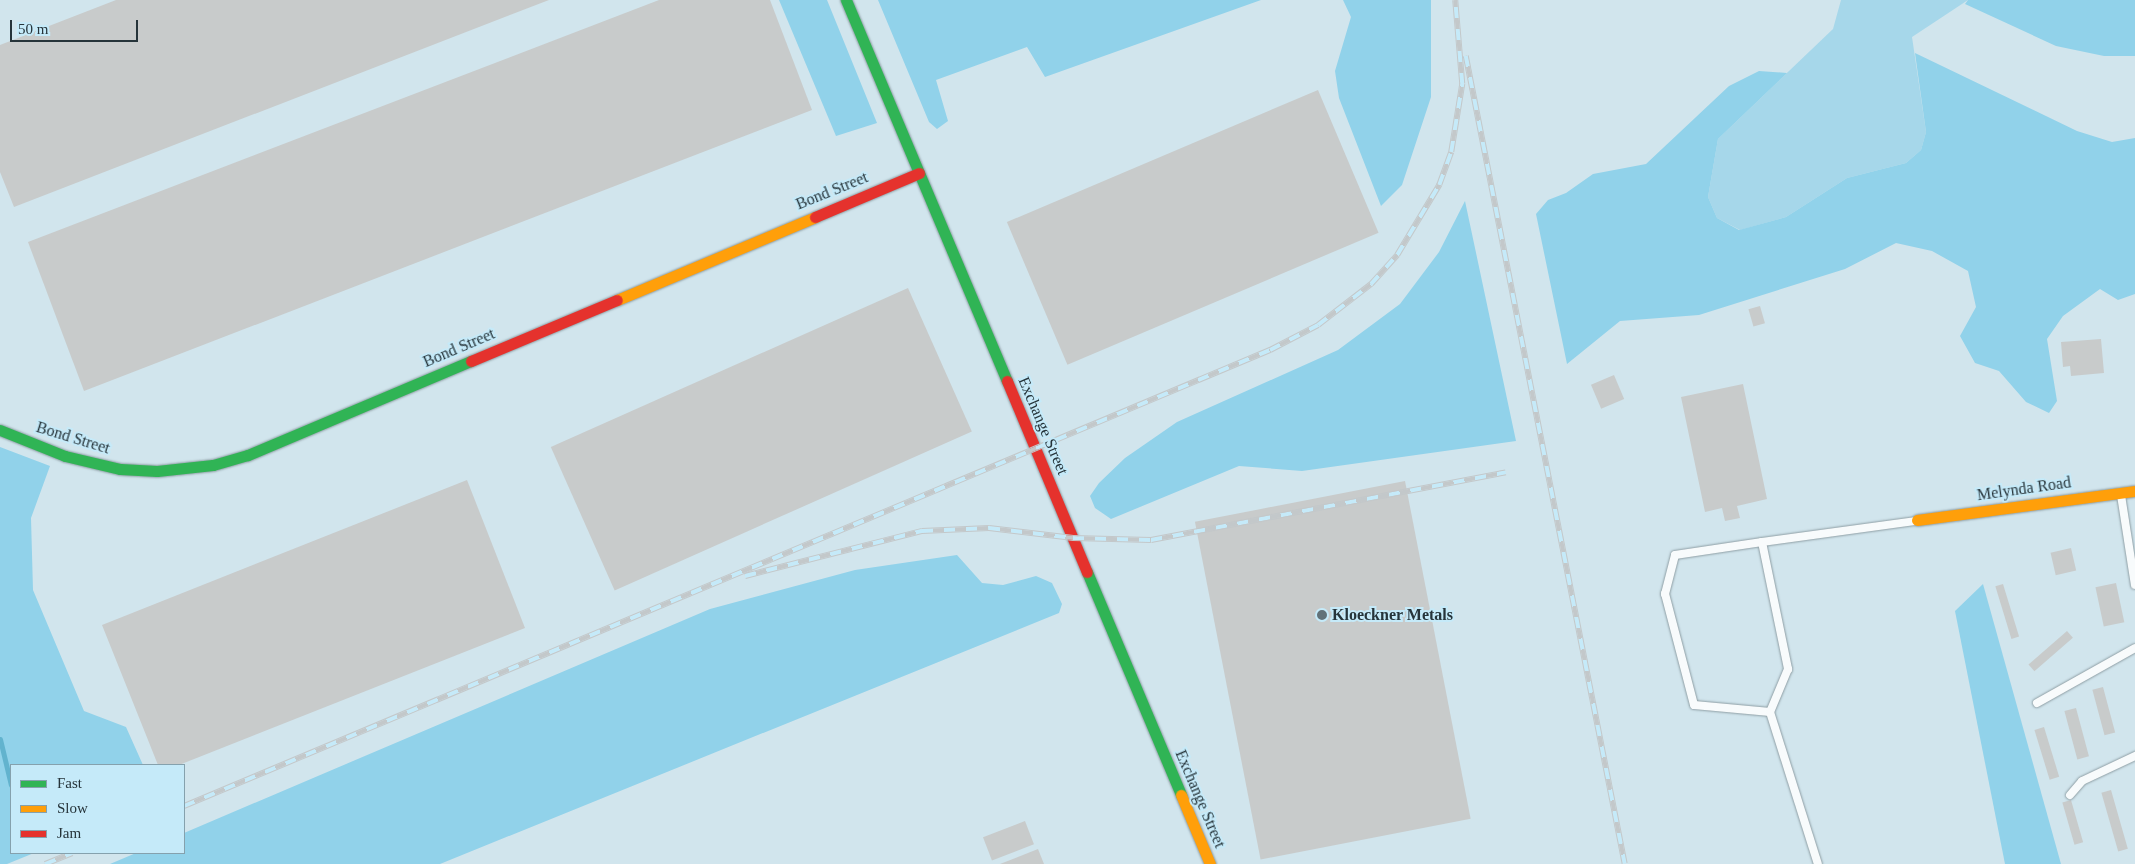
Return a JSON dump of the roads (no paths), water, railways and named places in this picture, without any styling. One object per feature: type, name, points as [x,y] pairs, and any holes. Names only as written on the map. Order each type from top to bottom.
[{"type":"street","name":"Exchange Street","points":[[846,0],[1210,864]]},
{"type":"street","name":"Bond Street","points":[[0,430],[65,456],[120,469],[157,471],[222,462],[919,173]]},
{"type":"street","name":"Melynda Road","points":[[1917,520],[2135,491]]},
{"type":"lane","points":[[2121,493],[2135,585]]},
{"type":"lane","points":[[1770,712],[1694,705],[1665,594],[1676,555],[1917,520]]},
{"type":"lane","points":[[1762,542],[1788,670],[1770,712],[1818,864]]},
{"type":"lane","points":[[2037,703],[2135,648]]},
{"type":"lane","points":[[2070,795],[2082,781],[2135,756]]},
{"type":"waterway","points":[[0,739],[10,781]]},
{"type":"railway","points":[[185,806],[1270,350],[1318,325],[1371,284],[1397,255],[1439,185],[1451,152],[1462,84],[1455,0]]},
{"type":"railway","points":[[1466,56],[1625,864]]},
{"type":"railway","points":[[745,576],[922,531],[989,528],[1073,538],[1151,540],[1506,472]]},
{"type":"railway","points":[[45,864],[70,854]]},
{"type":"place","name":"Kloeckner Metals","points":[[1322,615]]}]
